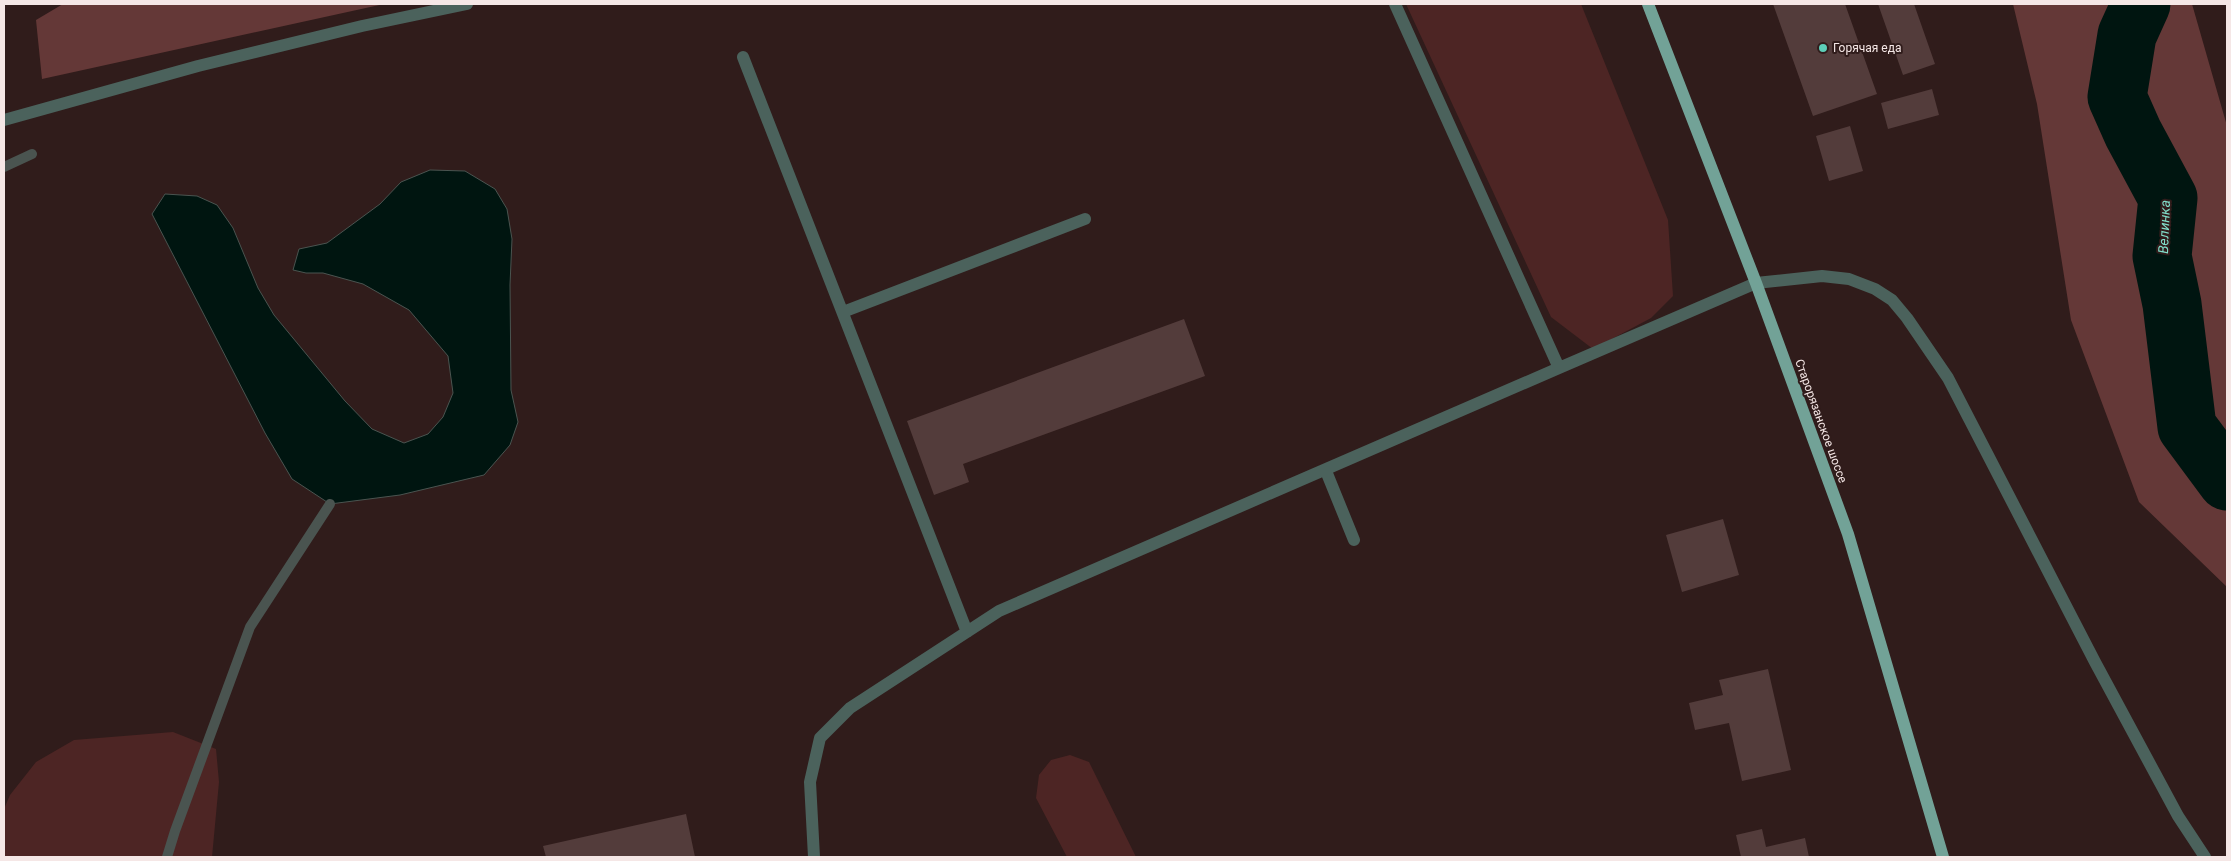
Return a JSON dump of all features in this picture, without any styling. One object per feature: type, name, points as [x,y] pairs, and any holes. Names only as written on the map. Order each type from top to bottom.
[{"type":"main road","name":"Старорязанское шоссе","points":[[1648,4],[1756,283],[1848,534],[1943,857]]},
{"type":"street","points":[[4,120],[198,66],[362,26],[466,4]]},
{"type":"street","points":[[1395,4],[1559,368]]},
{"type":"street","points":[[743,57],[967,632]]},
{"type":"street","points":[[843,312],[1085,219]]},
{"type":"street","points":[[814,857],[810,782],[820,738],[850,708],[999,611],[1326,471],[1756,283],[1822,276],[1849,279],[1875,289],[1892,300],[1907,318],[1948,378],[2109,688],[2178,816],[2205,857]]},
{"type":"street","points":[[1326,471],[1354,540]]},
{"type":"shaded area","points":[[63,4],[384,4],[42,79],[36,20]]},
{"type":"shaded area","points":[[1406,4],[1581,4],[1668,220],[1673,296],[1651,318],[1593,349],[1551,317]]},
{"type":"shaded area","points":[[2013,4],[2192,4],[2227,126],[2227,587],[2139,502],[2071,320],[2037,104]]},
{"type":"shaded area","points":[[430,170],[465,171],[495,189],[507,209],[512,239],[510,285],[511,390],[518,422],[510,445],[484,475],[400,495],[330,504],[292,479],[265,433],[152,214],[165,194],[197,196],[217,205],[233,228],[258,288],[274,315],[345,401],[372,429],[404,443],[428,434],[443,417],[453,393],[448,356],[409,310],[363,284],[323,273],[306,273],[293,270],[299,249],[327,243],[380,204],[401,182]]},
{"type":"shaded area","points":[[173,732],[216,749],[219,782],[212,857],[4,857],[4,809],[10,795],[36,762],[74,740]]},
{"type":"shaded area","points":[[1070,755],[1089,762],[1136,857],[1067,857],[1036,798],[1039,775],[1051,760]]},
{"type":"building","points":[[1773,4],[1845,4],[1877,94],[1813,116]]},
{"type":"building","points":[[1878,4],[1914,4],[1935,64],[1903,75]]},
{"type":"building","points":[[1932,89],[1939,115],[1888,129],[1881,103]]},
{"type":"building","points":[[1850,126],[1863,171],[1829,181],[1816,136]]},
{"type":"building","points":[[1184,319],[1205,376],[963,464],[969,482],[934,495],[907,421]]},
{"type":"building","points":[[1723,519],[1739,575],[1682,592],[1666,535]]},
{"type":"building","points":[[1768,669],[1791,770],[1742,781],[1729,723],[1695,730],[1689,703],[1723,695],[1719,680]]},
{"type":"building","points":[[686,814],[695,857],[546,857],[543,846]]},
{"type":"building","points":[[1762,829],[1766,847],[1805,838],[1809,857],[1741,857],[1736,835]]},
{"type":"waterway","name":"Велинка","points":[[2141,4],[2127,35],[2117,97],[2133,133],[2168,198],[2162,256],[2172,304],[2187,427],[2227,481]]},
{"type":"waterway","points":[[4,167],[32,154]]},
{"type":"waterway","points":[[167,857],[250,627],[330,504]]},
{"type":"place","name":"Горячая еда","points":[[1823,48]]}]
